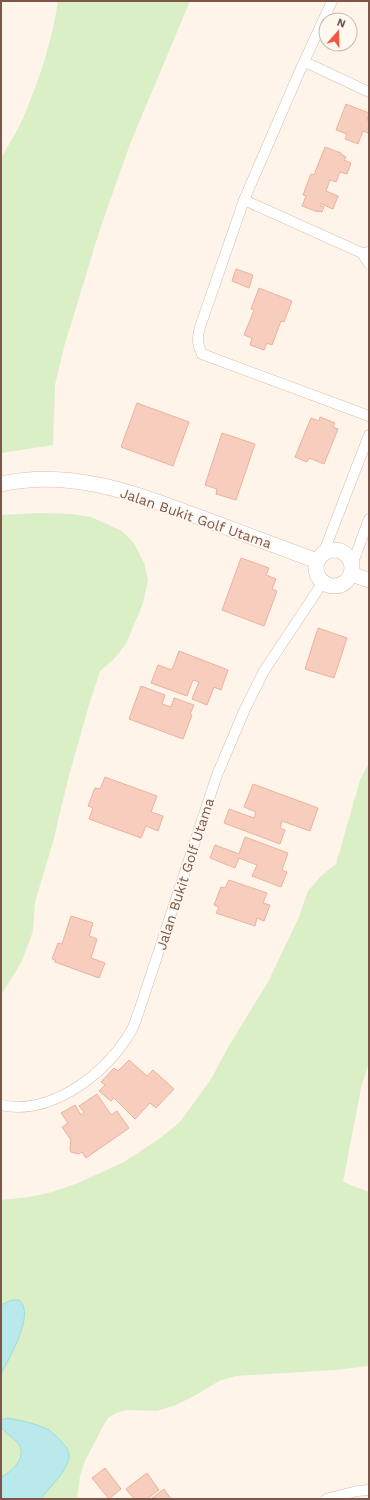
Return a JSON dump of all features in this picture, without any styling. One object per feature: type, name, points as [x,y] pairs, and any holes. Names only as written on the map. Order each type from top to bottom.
[{"type":"street","points":[[332,1],[244,200],[198,332],[198,345],[202,354],[369,416]]},
{"type":"street","points":[[305,62],[369,92]]},
{"type":"street","points":[[244,200],[365,252],[369,264]]},
{"type":"street","points":[[369,435],[320,557],[316,570],[323,582],[333,586],[339,585],[348,579],[369,519]]},
{"type":"street","name":"Jalan Bukit Golf Utama","points":[[1,484],[57,478],[91,482],[150,499],[320,557]]},
{"type":"street","points":[[320,557],[333,550],[341,551],[347,555],[351,570],[369,580]]},
{"type":"street","name":"Jalan Bukit Golf Utama","points":[[1,1105],[10,1107],[25,1107],[67,1094],[98,1072],[114,1056],[129,1035],[140,1008],[217,775],[245,709],[264,671],[323,582]]},
{"type":"street","points":[[326,1499],[357,1491],[369,1490]]},
{"type":"green space","points":[[58,1],[190,1],[130,144],[100,229],[64,347],[55,385],[53,445],[1,453],[1,159],[21,123],[29,104],[49,46]]},
{"type":"green space","points":[[39,513],[72,514],[91,517],[122,531],[134,543],[145,565],[148,581],[143,603],[126,644],[113,660],[100,671],[68,779],[53,842],[35,902],[33,931],[22,961],[1,995],[1,515]]},
{"type":"green space","points":[[369,763],[369,1062],[361,1088],[343,1182],[369,1192],[369,1366],[335,1370],[236,1376],[219,1381],[176,1405],[157,1411],[127,1410],[116,1413],[108,1418],[85,1461],[80,1476],[77,1499],[1,1499],[1,1200],[29,1197],[52,1192],[78,1183],[124,1162],[159,1139],[180,1122],[211,1079],[230,1044],[268,982],[299,917],[308,891],[321,876],[336,864],[360,780]]},
{"type":"water","points":[[12,1300],[19,1300],[23,1307],[23,1325],[15,1347],[1,1374],[1,1305]]},
{"type":"water","points":[[7,1418],[34,1424],[49,1430],[67,1448],[69,1457],[64,1469],[41,1499],[1,1499],[1,1477],[14,1467],[20,1458],[21,1453],[17,1442],[1,1427],[1,1420]]},
{"type":"building","points":[[346,104],[369,113],[367,120],[369,121],[368,133],[363,131],[358,144],[345,139],[347,134],[336,130]]},
{"type":"building","points":[[325,147],[341,153],[346,157],[344,160],[351,163],[347,174],[340,172],[336,182],[330,180],[326,191],[338,196],[333,209],[321,204],[320,206],[324,207],[322,212],[318,212],[302,206],[306,196],[303,195],[311,174],[314,175]]},
{"type":"building","points":[[236,269],[253,275],[249,288],[232,281]]},
{"type":"building","points":[[259,288],[292,301],[284,322],[281,321],[272,345],[267,343],[264,350],[250,345],[252,338],[244,335],[254,310],[251,309]]},
{"type":"building","points":[[137,403],[189,422],[173,466],[121,447]]},
{"type":"building","points":[[320,417],[335,423],[333,427],[338,429],[324,464],[309,458],[307,462],[295,457],[311,418],[319,421]]},
{"type":"building","points":[[222,433],[255,444],[236,500],[216,494],[217,489],[205,485]]},
{"type":"building","points":[[241,558],[269,568],[266,575],[276,579],[272,589],[277,591],[264,626],[222,610]]},
{"type":"building","points":[[318,628],[347,638],[334,678],[305,669]]},
{"type":"building","points":[[179,651],[228,670],[221,690],[214,687],[207,705],[192,699],[199,682],[193,680],[187,696],[151,683],[158,665],[172,670]]},
{"type":"building","points":[[141,686],[165,695],[162,704],[171,707],[174,698],[194,705],[183,739],[129,719]]},
{"type":"building","points":[[105,777],[157,796],[151,812],[163,816],[158,831],[146,826],[141,838],[89,819],[93,808],[88,806],[95,788],[100,789]]},
{"type":"building","points":[[253,784],[318,808],[310,831],[282,821],[280,828],[285,830],[280,844],[224,823],[229,809],[254,818],[256,812],[244,807]]},
{"type":"building","points":[[245,837],[288,853],[282,870],[287,872],[281,887],[252,876],[257,865],[239,858],[235,868],[210,858],[215,845],[239,854]]},
{"type":"building","points":[[229,880],[267,893],[263,903],[270,905],[264,921],[257,918],[255,926],[216,913],[219,907],[214,905],[221,887],[225,888]]},
{"type":"building","points":[[71,916],[93,923],[89,936],[97,939],[91,958],[105,963],[99,978],[55,962],[55,960],[52,959],[58,943],[62,944]]},
{"type":"building","points":[[129,1060],[147,1076],[153,1070],[174,1089],[156,1108],[150,1103],[135,1119],[114,1098],[111,1101],[99,1091],[105,1085],[101,1082],[114,1068],[118,1071]]},
{"type":"building","points":[[97,1094],[111,1115],[117,1111],[129,1128],[86,1158],[82,1152],[79,1154],[71,1152],[71,1140],[62,1127],[68,1123],[61,1113],[75,1105],[81,1115],[84,1112],[79,1106]]},
{"type":"building","points":[[105,1468],[121,1489],[109,1499],[92,1478]]},
{"type":"building","points":[[147,1473],[159,1490],[147,1499],[134,1499],[126,1489]]},
{"type":"building","points":[[164,1489],[171,1499],[151,1499]]}]
